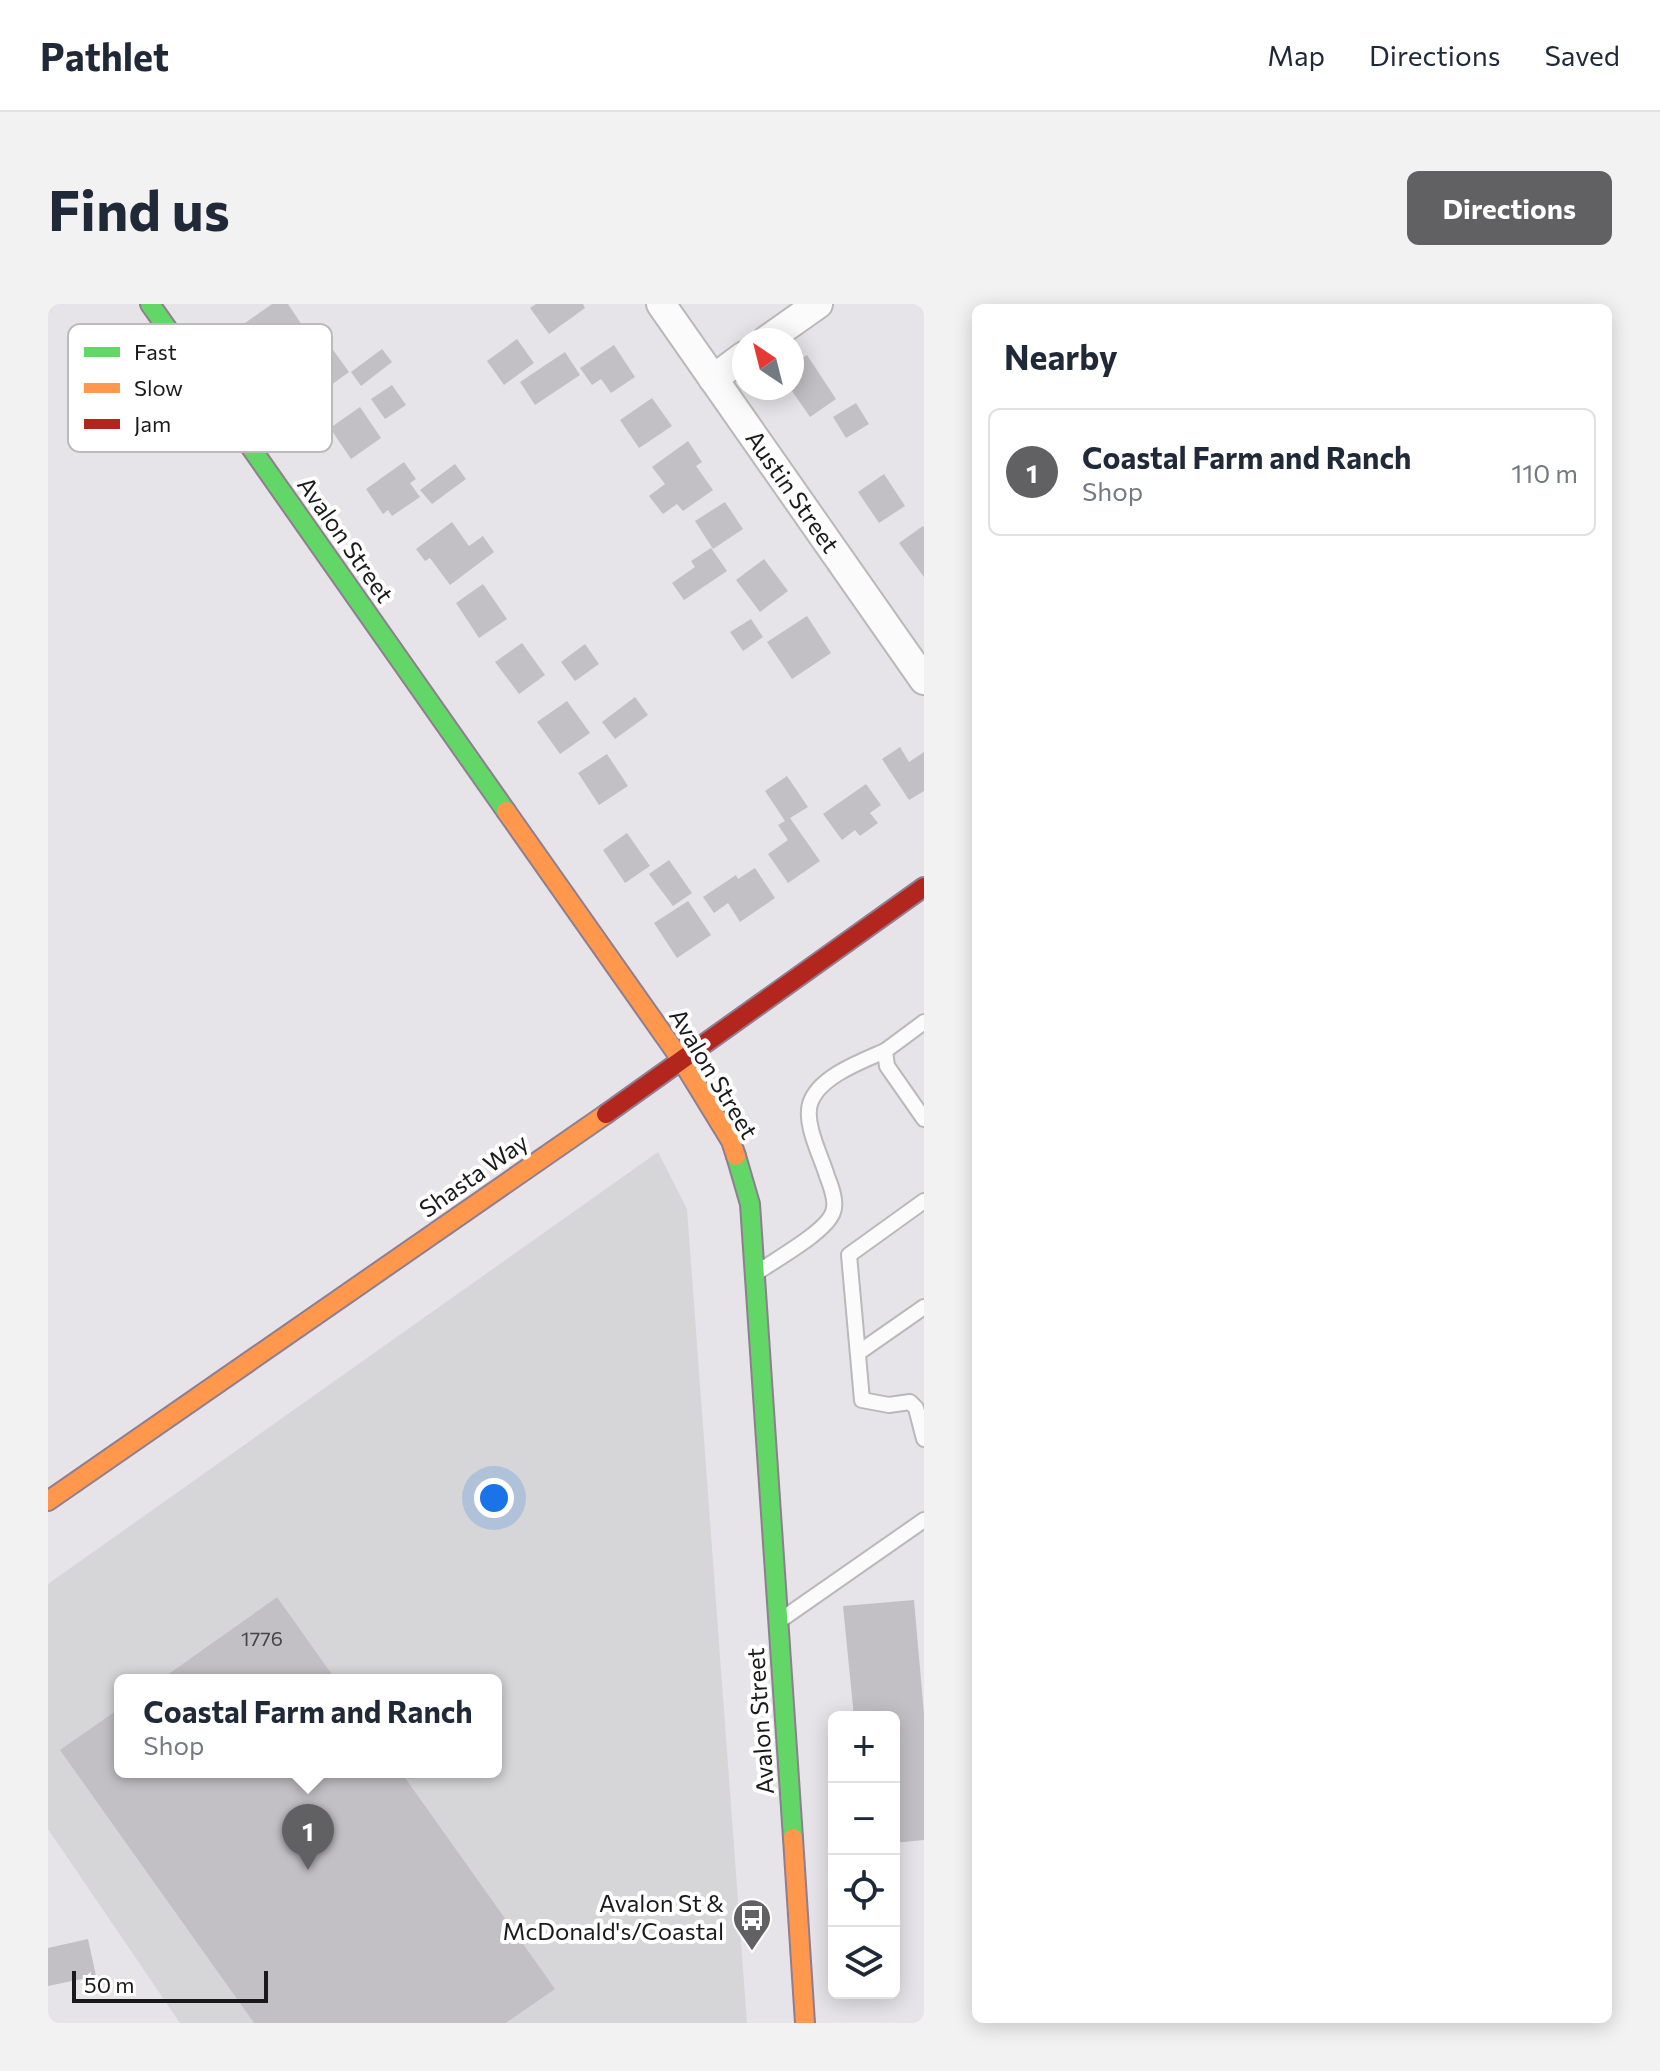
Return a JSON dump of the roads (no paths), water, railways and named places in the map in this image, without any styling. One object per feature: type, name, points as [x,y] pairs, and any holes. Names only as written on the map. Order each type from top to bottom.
[{"type":"street","name":"Avalon Street","points":[[150,304],[164,324]]},
{"type":"street","name":"Austin Street","points":[[661,304],[924,680]]},
{"type":"street","points":[[784,328],[818,304]]},
{"type":"street","points":[[713,379],[732,365]]},
{"type":"street","name":"Avalon Street","points":[[254,452],[682,1061],[731,1141],[750,1204],[805,2023]]},
{"type":"street","name":"Shasta Way","points":[[48,1501],[682,1061],[924,887]]},
{"type":"lane","points":[[754,1275],[826,1224],[834,1211],[832,1191],[809,1120],[810,1103],[820,1088],[850,1066],[885,1051],[924,1022]]},
{"type":"lane","points":[[885,1051],[887,1066],[924,1119]]},
{"type":"lane","points":[[924,1201],[849,1255],[862,1400],[889,1405],[910,1402],[916,1408],[924,1439]]},
{"type":"lane","points":[[858,1353],[924,1307]]},
{"type":"lane","points":[[778,1622],[924,1520]]},
{"type":"place","name":"Coastal Farm and Ranch","points":[[308,1870]]},
{"type":"place","name":"Avalon St & McDonald's/Coastal","points":[[752,1952]]}]
